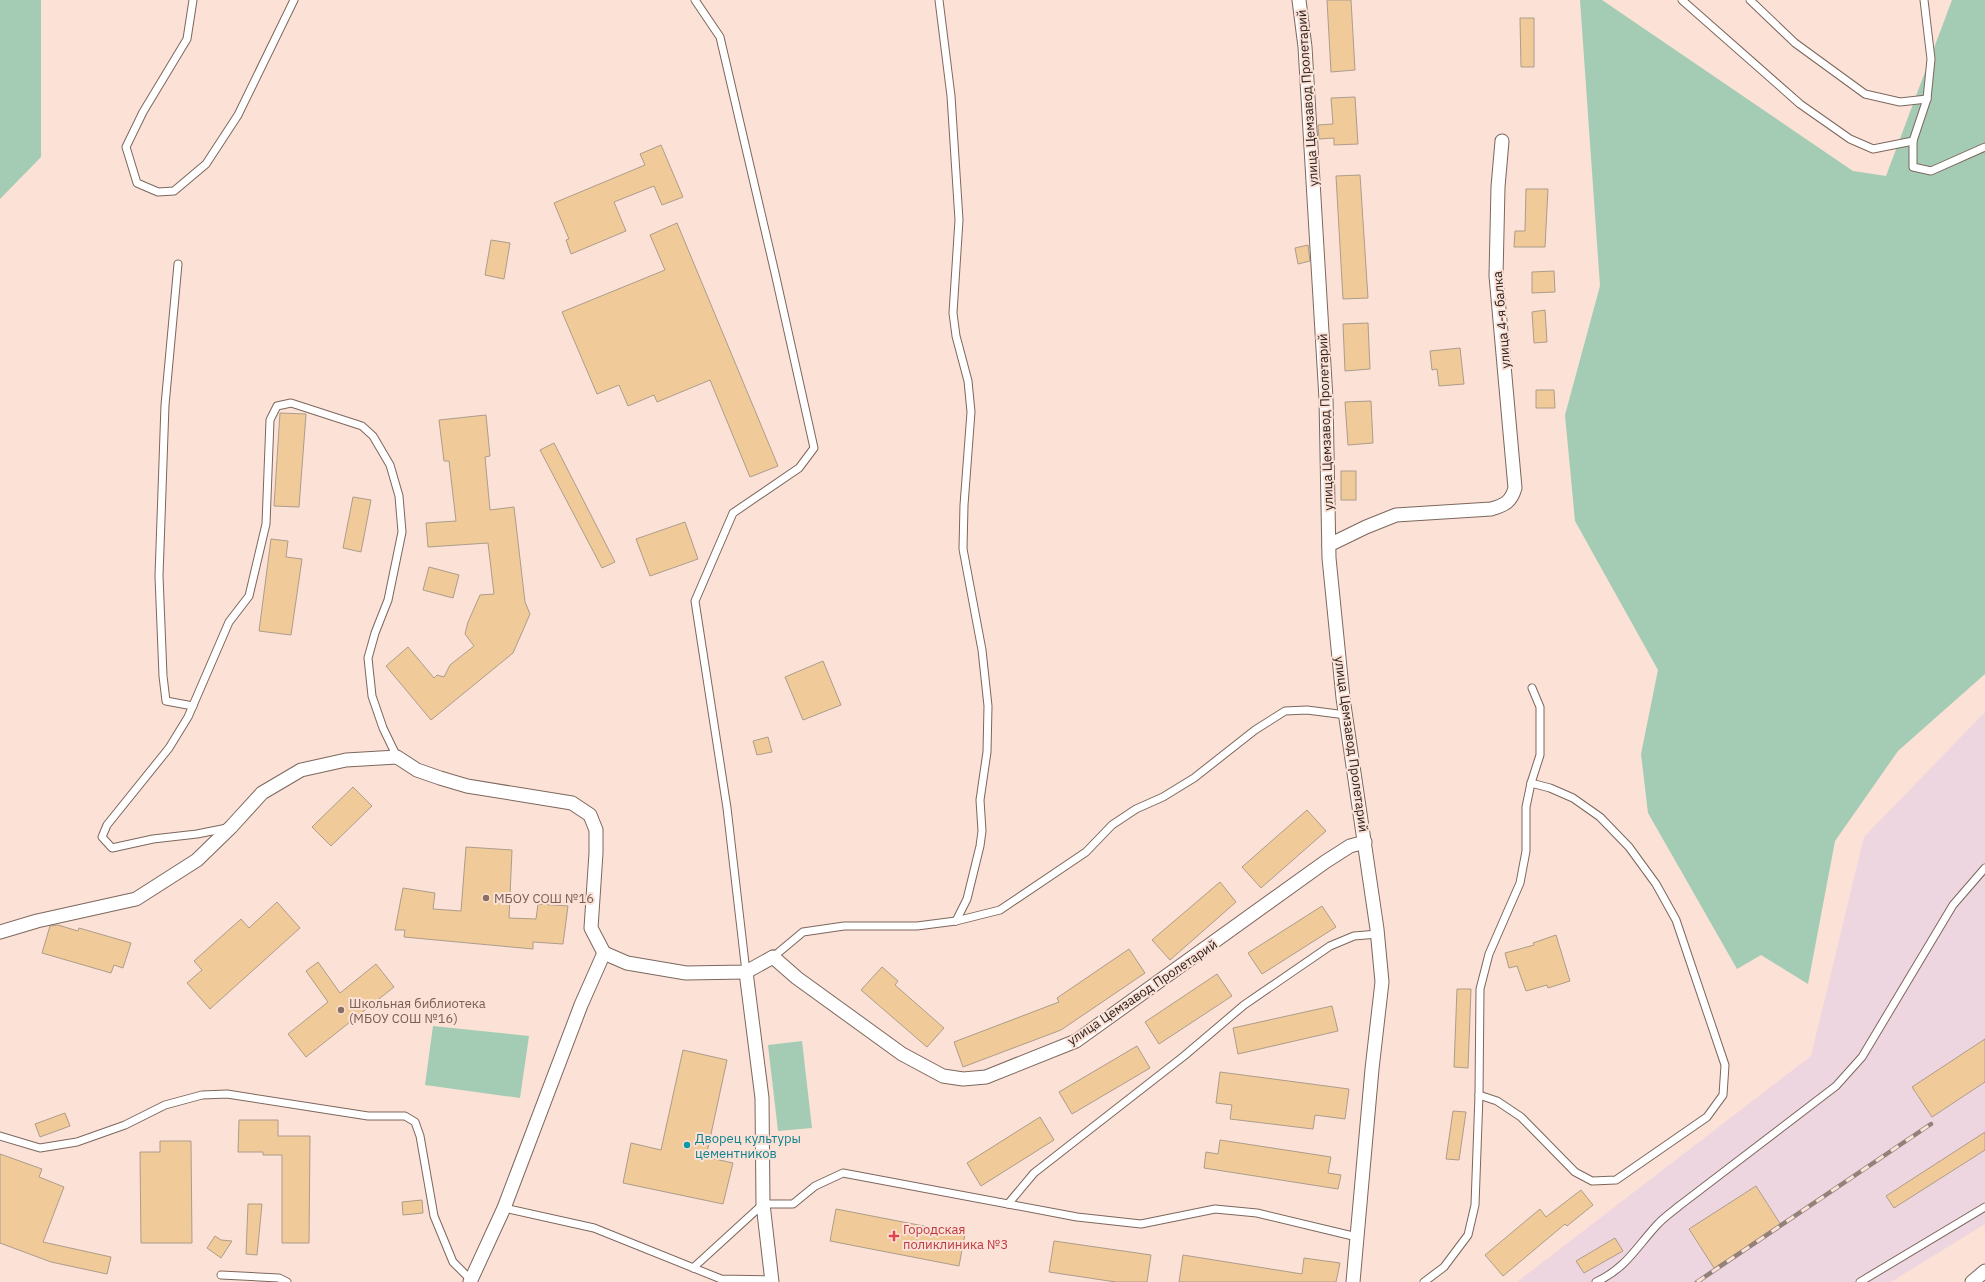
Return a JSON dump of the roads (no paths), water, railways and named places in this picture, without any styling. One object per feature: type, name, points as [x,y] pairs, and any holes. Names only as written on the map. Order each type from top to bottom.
[{"type":"street","name":"улица Цемзавод Пролетарий","points":[[1300,0],[1305,47],[1326,384],[1329,545],[1346,715],[1378,934],[1382,982],[1353,1282]]},
{"type":"street","name":"улица 4-я балка","points":[[1329,545],[1366,527],[1396,515],[1491,509],[1506,504],[1513,498],[1515,488],[1496,276],[1498,187],[1502,141]]},
{"type":"street","points":[[0,932],[37,921],[136,899],[197,860],[231,827],[262,793],[300,770],[346,760],[397,757],[418,770],[467,786],[572,804],[590,815],[596,830],[591,928],[604,953],[627,963],[686,973],[746,972],[773,958]]},
{"type":"street","name":"улица Цемзавод Пролетарий","points":[[773,958],[797,978],[902,1054],[943,1076],[963,1079],[986,1077],[1076,1041],[1325,862],[1350,846],[1365,842]]},
{"type":"street","points":[[471,1281],[504,1208],[581,1005],[604,953]]},
{"type":"street","points":[[746,972],[762,1098],[763,1204],[772,1281]]},
{"type":"street","points":[[1972,1282],[1985,1272]]},
{"type":"lane","points":[[193,0],[187,39],[142,112],[126,147],[137,183],[158,192],[174,191],[206,164],[238,115],[294,0]]},
{"type":"lane","points":[[695,0],[720,37],[814,448],[799,468],[733,513],[695,601],[727,808],[746,972]]},
{"type":"lane","points":[[939,0],[951,96],[959,220],[953,313],[956,336],[968,380],[971,412],[964,505],[963,549],[982,650],[988,706],[987,752],[980,800],[982,831],[980,846],[967,900],[956,921]]},
{"type":"lane","points":[[1682,0],[1800,104],[1850,139],[1873,149],[1913,141]]},
{"type":"lane","points":[[1750,0],[1795,43],[1865,94],[1900,102],[1927,99]]},
{"type":"lane","points":[[1924,0],[1931,59],[1927,99],[1913,141],[1913,167],[1932,171],[1985,147]]},
{"type":"lane","points":[[178,264],[165,405],[160,599],[163,676],[166,701],[193,706]]},
{"type":"lane","points":[[231,827],[197,834],[153,839],[112,848],[102,837],[107,825],[169,748],[193,706],[229,622],[249,596],[266,524],[270,420],[277,406],[291,403],[362,426],[373,436],[390,465],[399,496],[402,532],[388,600],[375,633],[368,658],[372,696],[383,728],[397,757]]},
{"type":"lane","points":[[1424,1282],[1444,1267],[1468,1235],[1475,1205],[1479,1095],[1480,989],[1489,954],[1520,883],[1526,851],[1526,807],[1531,783],[1540,755],[1541,729],[1540,708],[1532,688]]},
{"type":"lane","points":[[773,958],[803,932],[844,926],[917,926],[956,921],[1000,910],[1023,896],[1086,852],[1112,826],[1136,809],[1163,797],[1194,778],[1255,730],[1285,711],[1307,710],[1346,715]]},
{"type":"lane","points":[[1479,1095],[1497,1101],[1521,1117],[1575,1172],[1592,1181],[1616,1180],[1707,1117],[1723,1095],[1725,1066],[1676,920],[1656,884],[1630,847],[1600,817],[1573,798],[1550,788],[1531,783]]},
{"type":"lane","points":[[1596,1282],[1608,1276],[1634,1254],[1657,1225],[1679,1206],[1836,1086],[1862,1057],[1953,905],[1985,868]]},
{"type":"lane","points":[[1008,1204],[1034,1173],[1184,1056],[1244,1005],[1330,946],[1354,936],[1378,934]]},
{"type":"lane","points":[[0,1136],[40,1148],[77,1142],[125,1125],[165,1105],[202,1095],[227,1094],[368,1116],[405,1116],[415,1122],[420,1136],[434,1216],[452,1262],[471,1281]]},
{"type":"lane","points":[[693,1268],[763,1204],[794,1204],[815,1186],[843,1173],[1077,1216],[1141,1224],[1215,1209],[1257,1213],[1357,1237]]},
{"type":"lane","points":[[1860,1282],[1985,1207]]},
{"type":"lane","points":[[504,1208],[594,1228],[721,1279],[772,1281]]},
{"type":"lane","points":[[221,1275],[279,1278],[287,1282]]},
{"type":"railway","points":[[1697,1282],[1931,1124]]},
{"type":"place","name":"МБОУ СОШ №16","points":[[486,898]]},
{"type":"place","name":"Школьная библиотека (МБОУ СОШ №16)","points":[[341,1010]]},
{"type":"place","name":"Дворец культуры цементников","points":[[687,1145]]},
{"type":"place","name":"Городская поликлиника №3","points":[[894,1236]]}]
